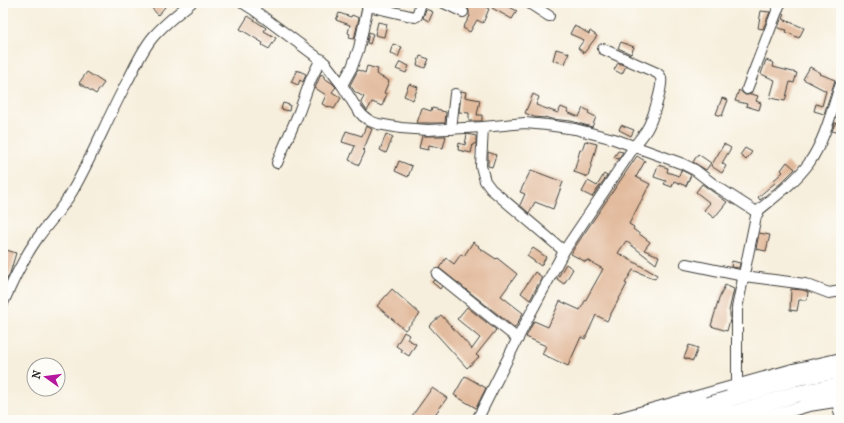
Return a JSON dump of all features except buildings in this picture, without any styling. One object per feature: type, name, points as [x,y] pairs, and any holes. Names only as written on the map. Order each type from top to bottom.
[{"type":"highway","points":[[659,420],[710,415],[725,406],[798,377],[841,370]]},
{"type":"highway","points":[[725,406],[796,394],[840,396]]},
{"type":"street","points":[[3,303],[31,248],[65,203],[74,188],[144,49],[162,26],[191,3]]},
{"type":"street","points":[[242,3],[254,10],[321,59],[342,85],[357,109],[370,121],[378,124],[408,129],[428,130],[525,123],[581,130],[614,139],[688,166],[730,196],[758,213]]},
{"type":"street","points":[[342,85],[352,67],[359,48],[368,4],[415,17],[417,16],[421,3]]},
{"type":"street","points":[[444,3],[463,12]]},
{"type":"street","points":[[529,3],[549,16]]},
{"type":"street","points":[[747,89],[781,3]]},
{"type":"street","points":[[477,420],[564,251],[644,134],[651,121],[661,87],[660,76],[603,49]]},
{"type":"street","points":[[276,163],[299,112],[311,79],[321,59]]},
{"type":"street","points":[[615,420],[725,406],[738,385],[737,308],[755,219],[758,213],[792,182],[811,160],[822,140],[838,101],[841,83]]},
{"type":"street","points":[[452,129],[455,94]]},
{"type":"street","points":[[483,127],[481,166],[485,181],[491,189],[564,251]]},
{"type":"street","points":[[686,264],[744,276],[805,284],[829,293],[841,291]]},
{"type":"street","points":[[437,274],[518,339]]},
{"type":"street","points":[[738,385],[841,359]]},
{"type":"street","points":[[757,420],[840,396],[841,420]]}]
